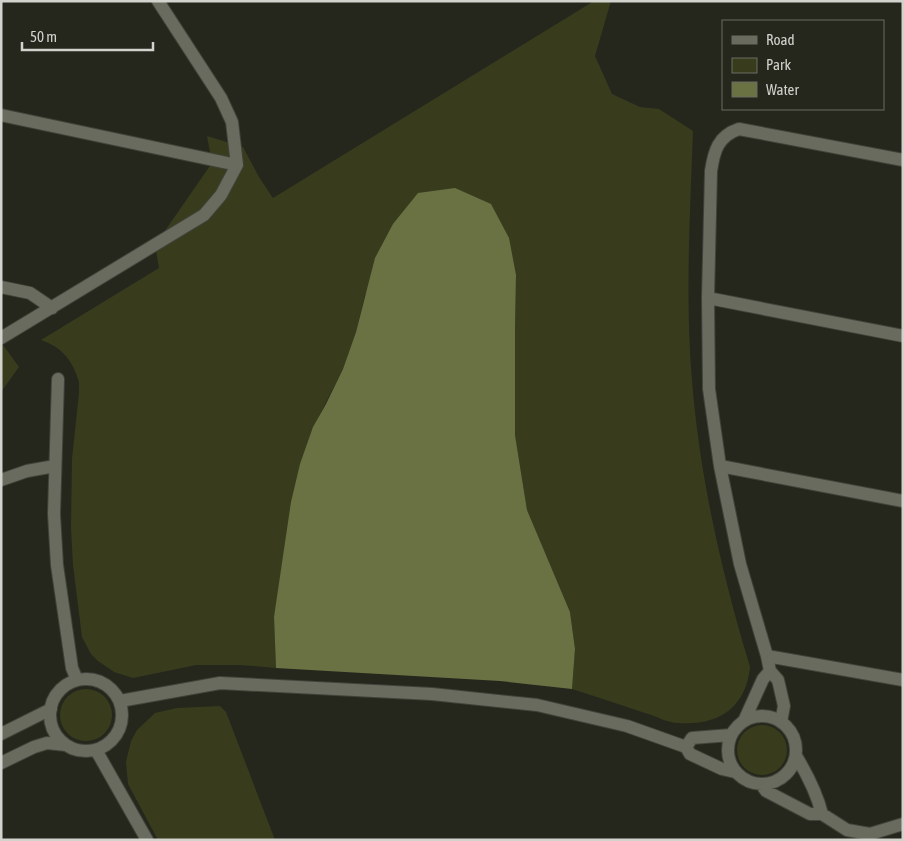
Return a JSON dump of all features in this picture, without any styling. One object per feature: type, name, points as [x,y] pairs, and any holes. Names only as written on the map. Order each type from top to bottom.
[{"type":"street","points":[[1,338],[204,216],[221,195],[237,165],[232,122],[221,98],[158,1]]},
{"type":"street","points":[[1,115],[237,165]]},
{"type":"street","points":[[781,722],[784,706],[778,680],[770,671],[740,564],[720,466],[709,389],[708,298],[713,155],[728,132],[739,128],[903,160]]},
{"type":"street","points":[[1,287],[30,293],[52,308]]},
{"type":"street","points":[[708,298],[903,336]]},
{"type":"street","points":[[58,379],[54,514],[57,565],[72,668],[77,680]]},
{"type":"street","points":[[1,480],[28,471],[55,466]]},
{"type":"street","points":[[720,466],[903,501]]},
{"type":"street","points":[[767,656],[903,680]]},
{"type":"street","points":[[744,721],[763,679],[770,671]]},
{"type":"street","points":[[77,680],[98,680],[107,685],[120,701],[122,721],[119,731],[105,746],[96,750],[75,750],[58,738],[53,729],[50,719],[54,699],[68,684],[77,680]]},
{"type":"street","points":[[120,701],[220,683],[432,694],[537,705],[627,726],[686,747],[690,754],[736,772]]},
{"type":"street","points":[[1,734],[51,709]]},
{"type":"street","points":[[753,717],[773,717],[781,722],[794,736],[796,756],[793,765],[780,779],[770,783],[752,783],[743,778],[730,763],[728,754],[731,735],[744,721],[753,717]]},
{"type":"street","points":[[686,747],[692,738],[731,735]]},
{"type":"street","points":[[1,763],[34,747],[47,744],[66,745]]},
{"type":"street","points":[[96,750],[147,840]]},
{"type":"street","points":[[796,756],[820,804],[822,814]]},
{"type":"street","points":[[761,784],[766,791],[810,814],[822,814],[847,830],[870,834],[903,824]]},
{"type":"green space","points":[[594,1],[611,1],[595,56],[612,94],[640,107],[659,109],[693,131],[688,287],[692,381],[706,490],[721,561],[750,667],[743,693],[736,704],[717,717],[706,721],[674,723],[572,689],[575,649],[570,612],[527,510],[515,435],[516,275],[365,295],[356,332],[343,369],[317,420],[274,617],[276,668],[241,665],[196,665],[133,678],[114,672],[98,661],[91,654],[82,637],[73,565],[71,528],[72,459],[79,382],[66,356],[55,347],[41,340],[159,268],[155,245],[212,163],[207,136],[243,147],[273,198]]},
{"type":"green space","points":[[1,342],[19,367],[1,392]]},
{"type":"green space","points":[[86,689],[100,693],[108,701],[112,715],[108,729],[100,737],[86,741],[72,737],[64,729],[60,715],[64,701],[72,693]]},
{"type":"green space","points":[[220,706],[226,712],[275,840],[158,840],[128,784],[126,762],[131,741],[137,730],[155,713],[177,708]]},
{"type":"green space","points":[[762,725],[771,727],[782,736],[787,750],[785,759],[776,770],[762,775],[753,773],[742,764],[737,750],[739,741],[748,730]]},
{"type":"water","points":[[455,188],[491,204],[509,238],[516,275],[515,435],[527,510],[570,612],[575,649],[572,689],[500,681],[276,668],[274,617],[291,502],[300,464],[313,427],[343,369],[356,332],[375,258],[393,224],[418,193]]}]
